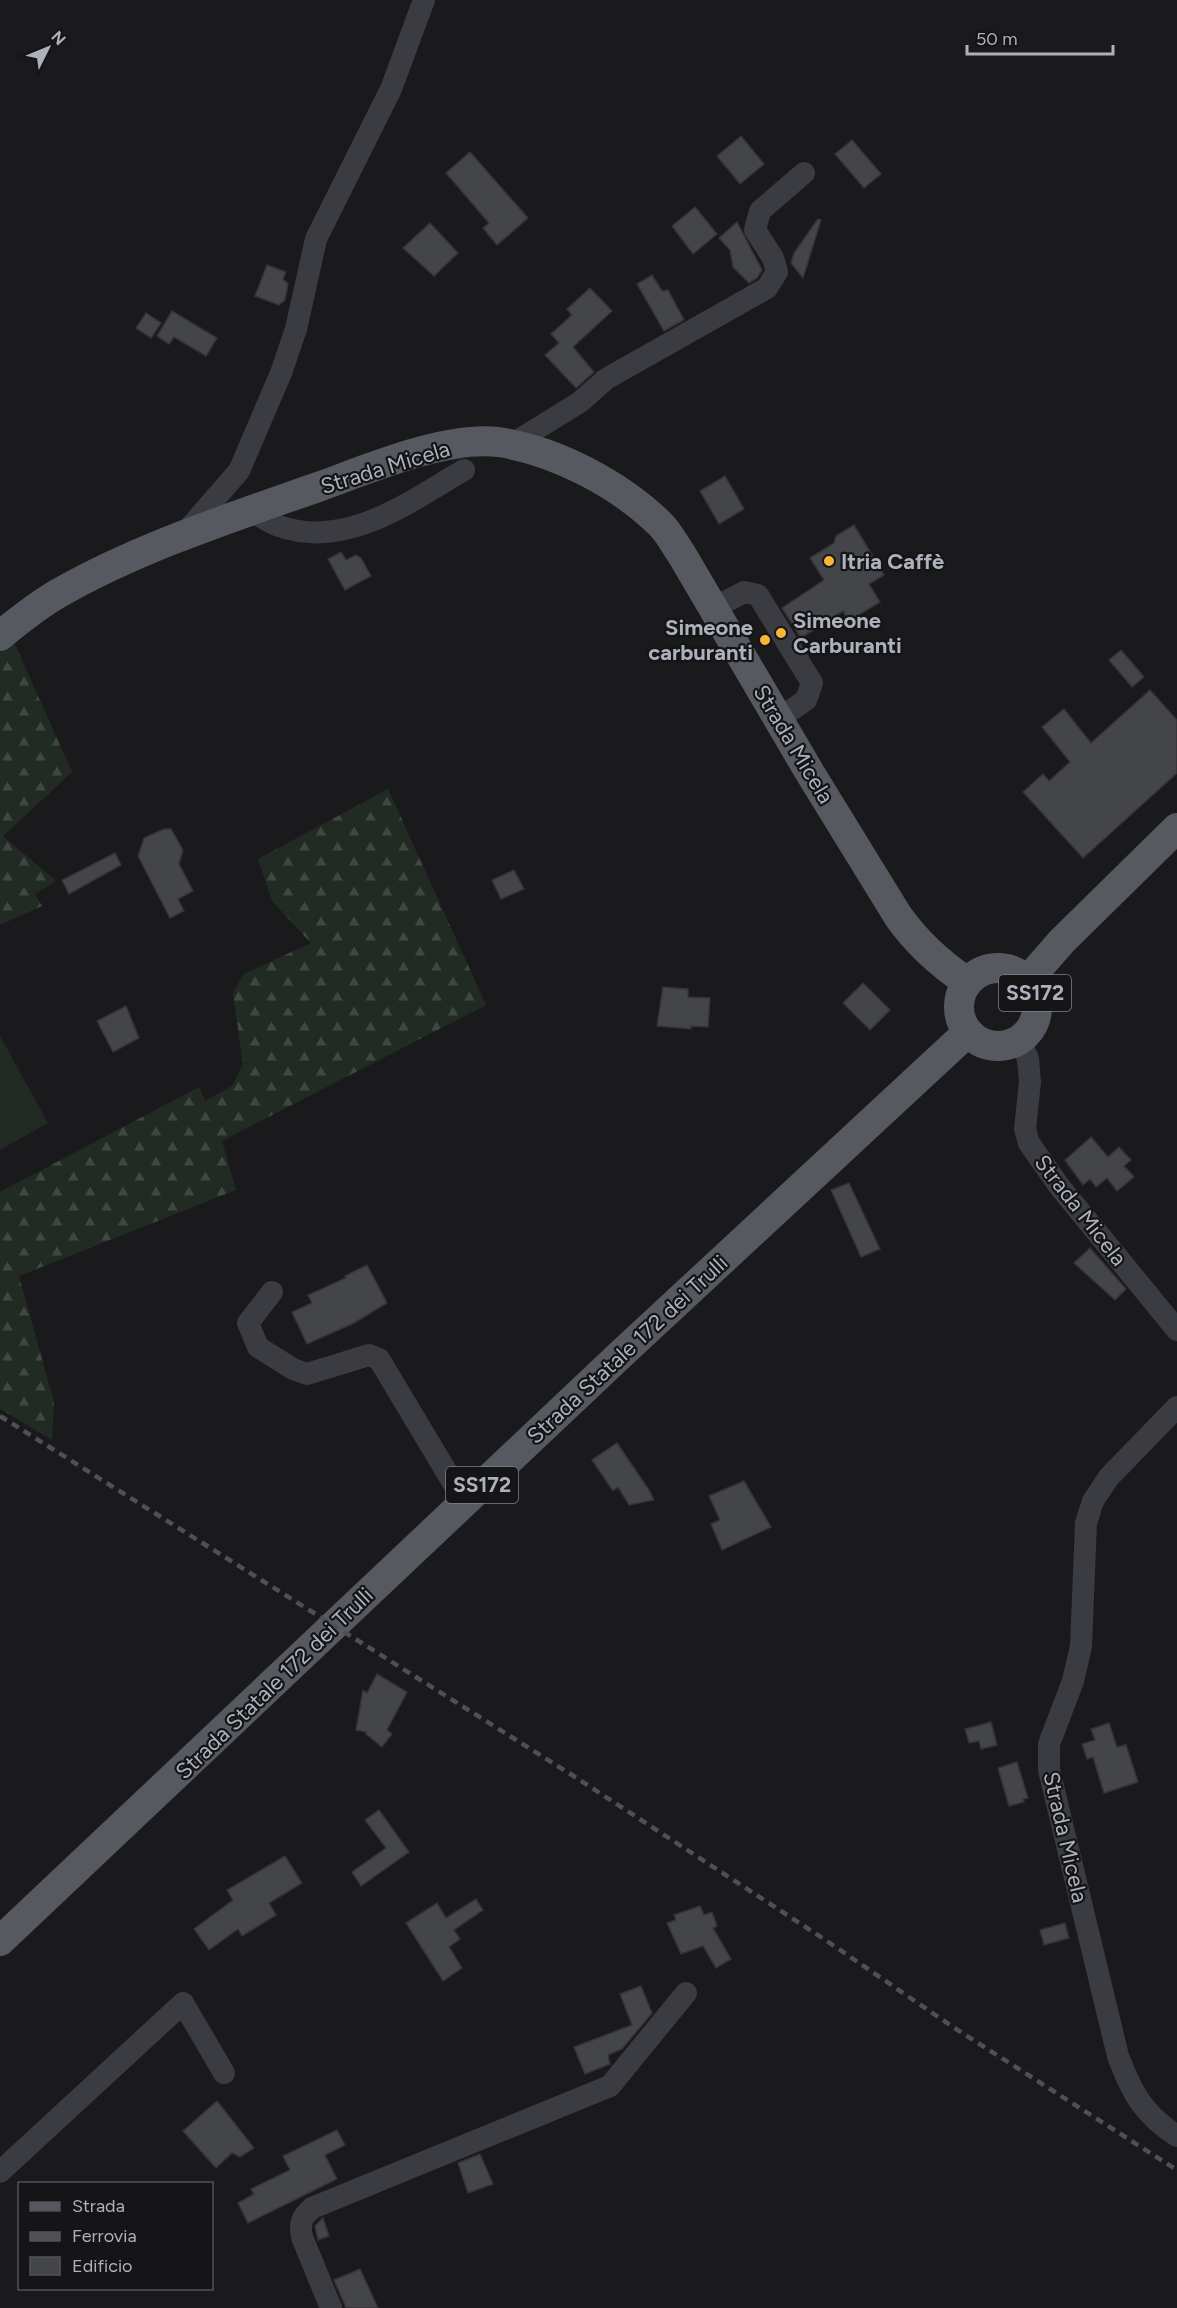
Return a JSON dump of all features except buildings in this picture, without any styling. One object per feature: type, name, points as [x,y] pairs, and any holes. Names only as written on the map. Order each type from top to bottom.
[{"type":"main road","name":"Strada Micela","points":[[0,636],[58,594],[184,534],[419,453],[454,445],[497,442],[543,454],[598,477],[633,500],[663,526],[914,938],[933,957],[967,982]]},
{"type":"main road","name":"SS172","points":[[1027,981],[1062,941],[1177,828]]},
{"type":"main road","name":"SS172","points":[[997,968],[1008,969],[1027,981],[1034,992],[1036,1012],[1029,1030],[1020,1040],[1010,1045],[987,1045],[968,1032],[961,1020],[958,1007],[960,994],[967,982],[986,969],[997,968]]},
{"type":"main road","name":"Strada Statale 172 dei Trulli","points":[[0,1941],[219,1736],[464,1501],[968,1032]]},
{"type":"street","points":[[184,534],[239,471],[281,373],[292,340],[316,239],[391,89],[424,0]]},
{"type":"street","points":[[509,446],[580,402],[606,379],[767,288],[777,272],[773,258],[754,230],[760,211],[804,173]]},
{"type":"street","points":[[250,510],[279,526],[311,533],[346,530],[378,519],[464,470]]},
{"type":"street","points":[[714,609],[744,592],[758,594],[812,683],[806,700],[778,718]]},
{"type":"street","name":"Strada Micela","points":[[1020,1040],[1028,1059],[1030,1082],[1025,1129],[1029,1143],[1059,1186],[1177,1330]]},
{"type":"street","points":[[273,1292],[248,1323],[258,1347],[293,1369],[307,1374],[369,1355],[379,1359],[464,1501]]},
{"type":"street","name":"Strada Micela","points":[[1177,1407],[1109,1477],[1093,1501],[1086,1523],[1081,1646],[1073,1681],[1049,1744],[1048,1770],[1118,2056],[1130,2089],[1143,2109],[1177,2136]]},
{"type":"street","points":[[331,2308],[300,2227],[303,2216],[312,2208],[610,2086],[686,1993]]},
{"type":"street","points":[[0,2172],[183,2003],[224,2073]]},
{"type":"green space","points":[[13,640],[72,772],[3,836],[56,881],[35,894],[42,906],[0,925],[0,652]]},
{"type":"green space","points":[[388,789],[486,1005],[222,1141],[236,1190],[19,1276],[54,1402],[52,1440],[0,1409],[0,1192],[199,1087],[205,1101],[232,1086],[243,1064],[233,993],[244,974],[311,943],[272,901],[258,859]]},
{"type":"green space","points":[[0,1036],[48,1123],[0,1150]]},
{"type":"railway","points":[[0,1416],[572,1775],[824,1939],[953,2027],[1177,2170]]},
{"type":"place","name":"Itria Caffè","points":[[829,561]]},
{"type":"place","name":"Simeone Carburanti","points":[[781,633]]},
{"type":"place","name":"Simeone carburanti","points":[[765,640]]}]
